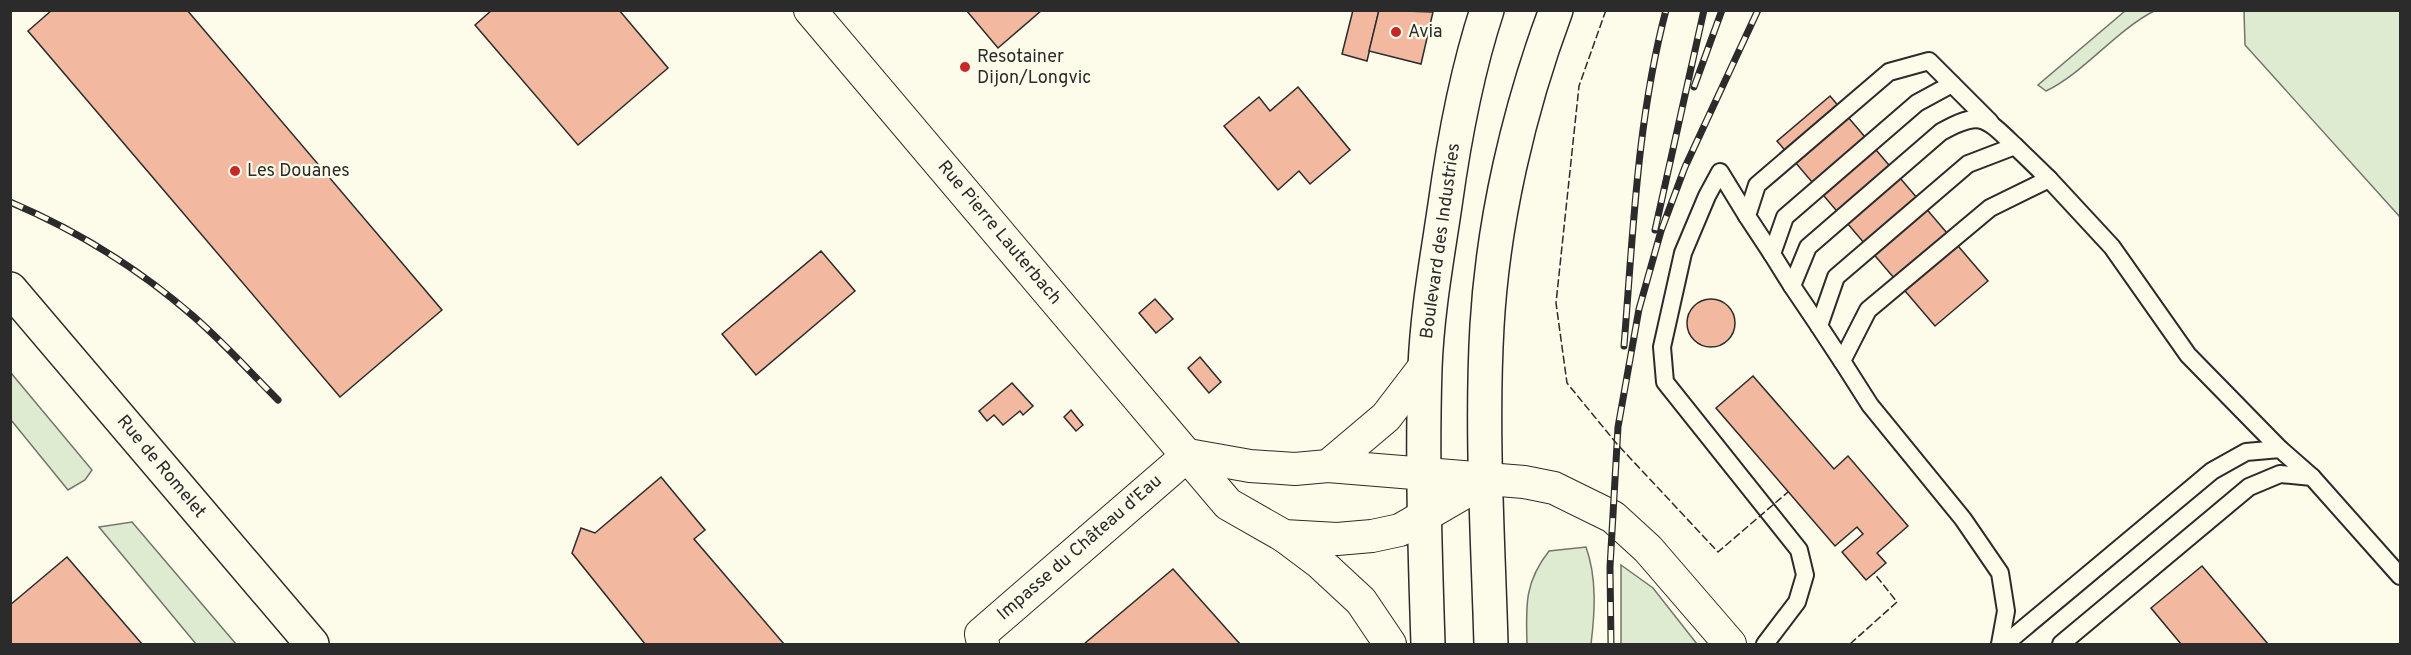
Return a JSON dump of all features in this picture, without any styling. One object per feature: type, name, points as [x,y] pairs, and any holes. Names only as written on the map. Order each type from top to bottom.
[{"type":"main road","name":"Boulevard des Industries","points":[[1428,645],[1424,517],[1425,366],[1430,313],[1453,149],[1475,47],[1487,10]]},
{"type":"main road","points":[[1491,645],[1486,480],[1487,324],[1508,175],[1536,63],[1556,10]]},
{"type":"main road","name":"Rue de Romelet","points":[[10,289],[312,645]]},
{"type":"street","name":"Rue Pierre Lauterbach","points":[[810,10],[1228,504],[1284,536],[1320,563],[1361,601],[1390,645]]},
{"type":"street","points":[[1328,466],[1386,417],[1425,366]]},
{"type":"street","points":[[1188,455],[1250,466],[1295,469],[1328,466],[1424,476],[1524,482],[1554,488],[1613,517],[1648,549],[1730,645]]},
{"type":"street","name":"Impasse du Château d'Eau","points":[[982,645],[981,634],[1188,455]]},
{"type":"street","points":[[1424,517],[1486,480]]},
{"type":"street","name":"Rue Pierre Lauterbach","points":[[1284,536],[1337,539],[1372,536],[1400,530],[1424,517]]},
{"type":"lane","points":[[1747,216],[1757,185],[1889,72],[1929,61],[2049,179],[2112,247],[2188,355],[2280,449],[2312,477],[2400,576]]},
{"type":"lane","points":[[1772,254],[1785,217],[1917,103],[1952,84]]},
{"type":"lane","points":[[1792,286],[1808,247],[1941,132],[1965,119],[1990,122]]},
{"type":"lane","points":[[1819,326],[1836,277],[1968,164],[2015,146]]},
{"type":"lane","points":[[1765,645],[1797,602],[1805,575],[1799,550],[1665,382],[1662,348],[1683,252],[1720,172],[1870,405],[1963,519],[2000,573],[2006,611],[2000,645]]},
{"type":"lane","points":[[1842,361],[1868,310],[1990,208],[2049,179]]},
{"type":"lane","points":[[2005,645],[2212,471],[2246,452],[2280,449]]},
{"type":"lane","points":[[2061,645],[2249,487],[2280,474],[2312,477]]},
{"type":"green space","points":[[2125,11],[2154,11],[2139,20],[2060,83],[2046,91],[2038,85]]},
{"type":"green space","points":[[2244,11],[2400,11],[2400,217],[2245,45]]},
{"type":"green space","points":[[11,373],[92,470],[85,480],[68,490],[11,420]]},
{"type":"green space","points":[[132,522],[236,644],[196,644],[99,527]]},
{"type":"green space","points":[[1586,547],[1592,571],[1594,595],[1591,644],[1527,644],[1528,595],[1541,563],[1549,551]]},
{"type":"green space","points":[[1621,565],[1653,588],[1697,644],[1621,644]]},
{"type":"building","name":"Les Douanes","points":[[52,10],[187,10],[442,310],[340,397],[28,31]]},
{"type":"building","points":[[492,10],[619,10],[668,68],[578,145],[475,25]]},
{"type":"building","points":[[966,10],[1042,10],[998,48]]},
{"type":"building","points":[[1353,10],[1379,10],[1367,61],[1342,54]]},
{"type":"building","points":[[1379,10],[1433,12],[1421,64],[1369,51]]},
{"type":"building","points":[[1298,87],[1350,150],[1310,184],[1299,171],[1278,190],[1224,126],[1259,97],[1270,111]]},
{"type":"building","points":[[1830,96],[1988,281],[1935,326],[1777,141]]},
{"type":"building","points":[[821,251],[855,291],[756,375],[722,334]]},
{"type":"building","points":[[1155,299],[1173,319],[1156,333],[1139,313]]},
{"type":"building","points":[[1711,299],[1728,306],[1735,323],[1728,340],[1711,347],[1694,340],[1687,323],[1694,306]]},
{"type":"building","points":[[1200,357],[1221,382],[1209,393],[1188,368]]},
{"type":"building","points":[[1753,376],[1834,469],[1848,456],[1908,526],[1877,553],[1886,563],[1866,580],[1842,552],[1863,534],[1857,527],[1835,546],[1716,408]]},
{"type":"building","points":[[1012,383],[1033,406],[1023,415],[1020,411],[1003,425],[994,415],[987,421],[979,411]]},
{"type":"building","points":[[1071,410],[1083,425],[1076,431],[1064,417]]},
{"type":"building","points":[[661,477],[705,530],[694,539],[784,644],[645,644],[572,553],[581,528],[595,533]]},
{"type":"building","points":[[67,557],[142,644],[10,644],[10,605]]},
{"type":"building","points":[[2202,566],[2268,644],[2181,644],[2151,608]]},
{"type":"building","points":[[1173,569],[1240,644],[1084,644]]},
{"type":"railway","points":[[1624,346],[1642,135],[1656,51],[1666,10]]},
{"type":"railway","points":[[1655,230],[1704,10]]},
{"type":"railway","points":[[1694,87],[1722,10]]},
{"type":"railway","points":[[1611,644],[1610,567],[1618,427],[1639,309],[1661,231],[1685,167],[1758,10]]},
{"type":"railway","points":[[10,202],[83,238],[151,282],[204,326],[278,400]]},
{"type":"fence","points":[[1606,10],[1579,86],[1556,303],[1567,383],[1617,444],[1718,552],[1788,492]]},
{"type":"fence","points":[[1850,644],[1897,602],[1874,573]]},
{"type":"place","name":"Avia","points":[[1396,32]]},
{"type":"place","name":"Resotainer Dijon/Longvic","points":[[965,67]]},
{"type":"place","name":"Les Douanes","points":[[235,171]]}]
